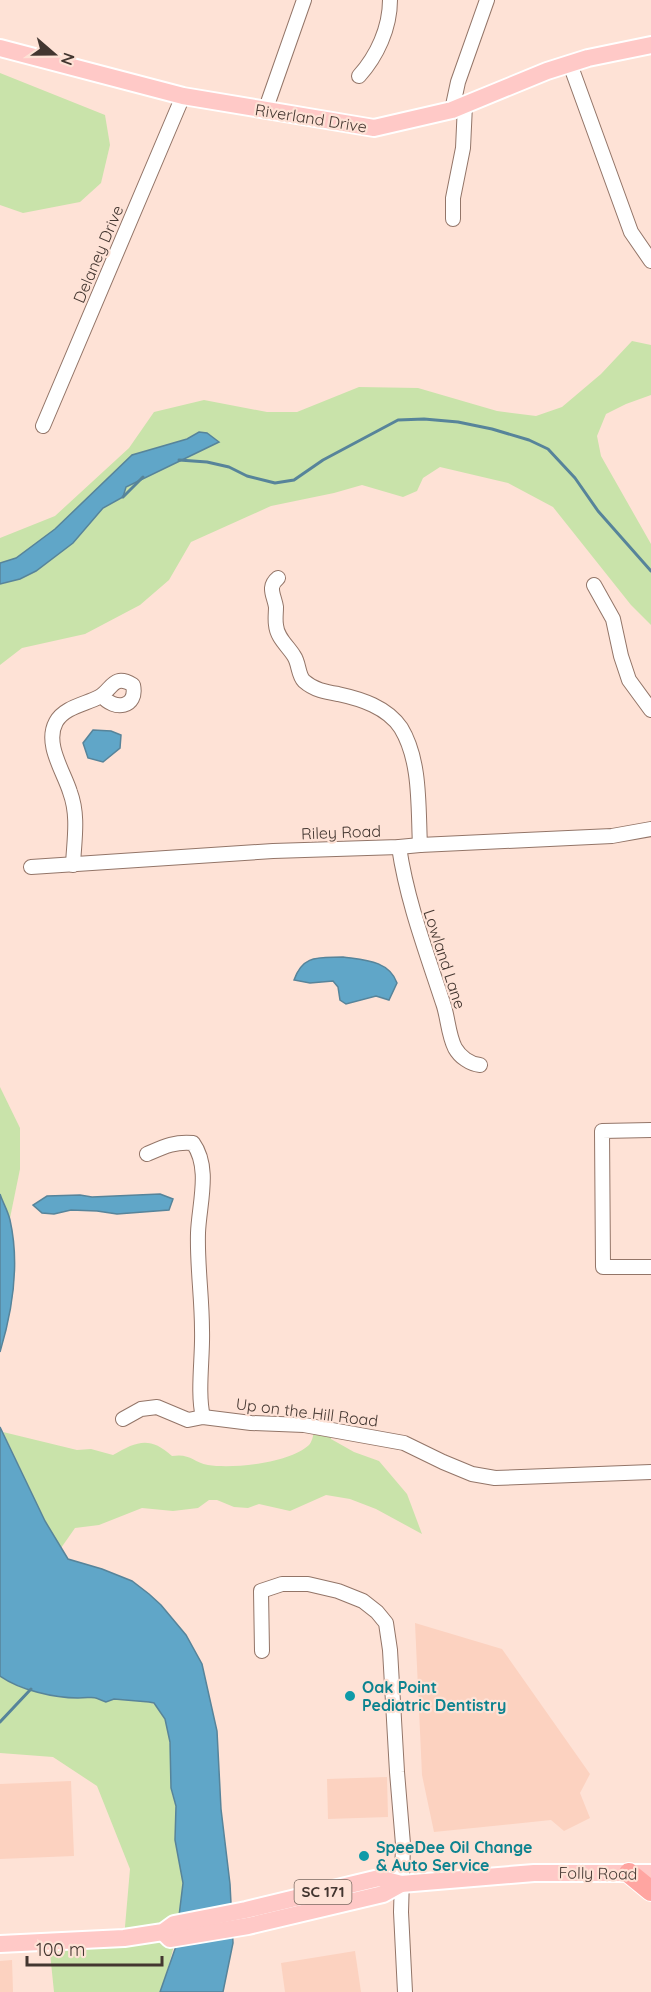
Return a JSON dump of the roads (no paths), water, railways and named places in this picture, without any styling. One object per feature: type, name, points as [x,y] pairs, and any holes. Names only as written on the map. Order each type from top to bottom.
[{"type":"highway","points":[[629,1873],[651,1891]]},
{"type":"main road","name":"Riverland Drive","points":[[0,48],[183,96],[374,128],[459,107],[588,57],[651,45]]},
{"type":"main road","name":"Folly Road","points":[[0,1944],[113,1939],[163,1932],[174,1924],[247,1918],[379,1878],[401,1884],[534,1872],[651,1873]]},
{"type":"street","points":[[265,111],[304,0]]},
{"type":"street","points":[[359,76],[370,64],[386,29],[390,0]]},
{"type":"street","points":[[453,219],[453,198],[463,148],[458,82],[487,0]]},
{"type":"street","points":[[570,64],[632,232],[651,261]]},
{"type":"street","name":"Delaney Drive","points":[[43,426],[183,96]]},
{"type":"street","points":[[278,578],[273,582],[271,591],[276,607],[276,626],[282,641],[295,657],[303,680],[317,690],[366,701],[386,713],[400,728],[416,772],[420,845]]},
{"type":"street","points":[[594,585],[614,619],[621,656],[629,680],[651,710]]},
{"type":"street","points":[[73,866],[76,819],[71,795],[54,752],[52,735],[56,722],[63,715],[102,696]]},
{"type":"street","name":"Riley Road","points":[[31,867],[73,866],[262,851],[399,847],[612,836],[651,829]]},
{"type":"street","name":"Lowland Lane","points":[[399,847],[404,882],[455,1047],[461,1056],[473,1065],[480,1065]]},
{"type":"street","points":[[651,1130],[602,1131],[603,1267],[651,1267]]},
{"type":"street","points":[[147,1154],[168,1144],[181,1141],[193,1143],[200,1151],[202,1197],[198,1221],[198,1254],[202,1326],[200,1404],[203,1417]]},
{"type":"street","name":"Up on the Hill Road","points":[[123,1419],[141,1409],[157,1407],[188,1420],[203,1417],[251,1423],[300,1425],[386,1438],[404,1443],[472,1474],[495,1478],[651,1472]]},
{"type":"street","points":[[262,1651],[261,1591],[282,1584],[308,1584],[338,1591],[363,1601],[386,1623],[390,1650],[403,1844],[401,1884],[405,1992]]},
{"type":"water","points":[[199,432],[207,433],[219,442],[126,487],[123,497],[103,508],[73,543],[36,571],[20,579],[0,584],[0,563],[16,558],[55,529],[132,455],[187,439]]},
{"type":"water","points":[[93,730],[111,731],[121,735],[120,748],[103,762],[88,758],[83,743]]},
{"type":"water","points":[[343,957],[374,962],[388,970],[397,983],[389,1000],[376,996],[346,1004],[340,1000],[338,987],[333,981],[310,983],[294,980],[302,966],[313,959]]},
{"type":"water","points":[[0,1194],[10,1220],[15,1270],[12,1303],[0,1352]]},
{"type":"water","points":[[160,1194],[173,1199],[169,1210],[117,1214],[71,1210],[54,1214],[42,1213],[33,1205],[47,1196]]},
{"type":"water","points":[[0,1427],[45,1521],[68,1559],[132,1581],[149,1594],[186,1635],[202,1664],[217,1731],[221,1809],[230,1884],[233,1943],[223,1992],[160,1992],[175,1949],[183,1883],[175,1840],[176,1806],[171,1788],[170,1742],[165,1719],[154,1703],[114,1699],[106,1702],[94,1698],[48,1695],[27,1689],[0,1676]]},
{"type":"waterway","points":[[179,460],[207,462],[229,467],[247,476],[275,483],[294,480],[323,460],[398,420],[424,419],[458,422],[492,429],[529,440],[548,449],[575,478],[598,511],[651,571]]},
{"type":"waterway","points":[[123,497],[143,477]]},
{"type":"waterway","points":[[0,1722],[31,1689]]},
{"type":"place","name":"Oak Point Pediatric Dentistry","points":[[350,1696]]},
{"type":"place","name":"SpeeDee Oil Change & Auto Service","points":[[364,1856]]}]
